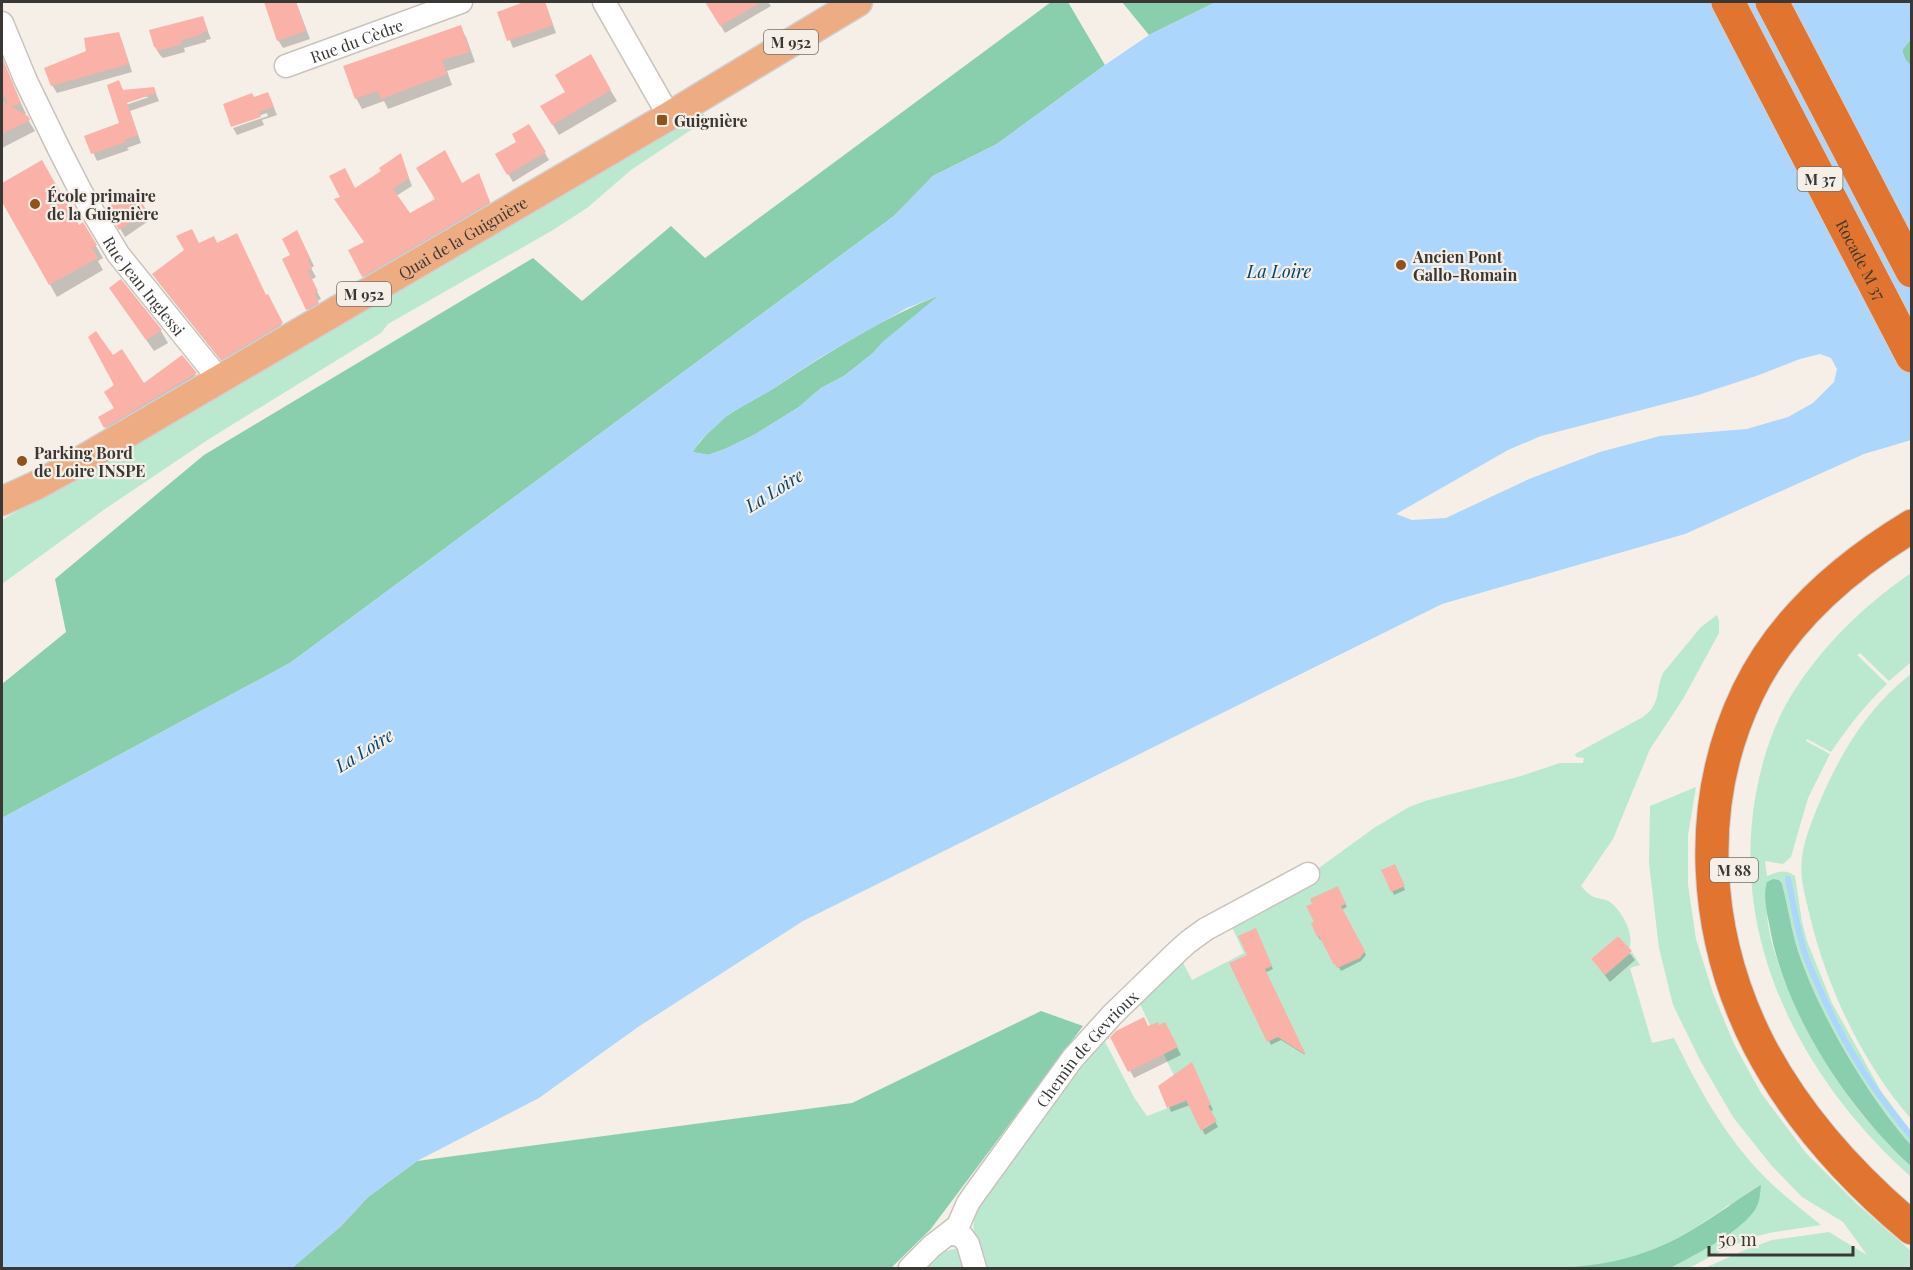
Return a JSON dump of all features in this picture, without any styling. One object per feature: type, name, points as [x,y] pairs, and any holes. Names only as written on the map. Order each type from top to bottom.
[{"type":"highway","name":"Rocade M 37","points":[[1728,2],[1911,357]]},
{"type":"highway","name":"M 37","points":[[1772,2],[1911,271]]},
{"type":"highway","name":"M 88","points":[[1911,526],[1867,555],[1839,578],[1809,606],[1767,659],[1749,690],[1732,733],[1716,795],[1711,868],[1722,942],[1744,1012],[1760,1045],[1799,1109],[1822,1139],[1872,1192],[1911,1228]]},
{"type":"highway","name":"M 88","points":[[1911,552],[1877,576],[1836,611],[1817,630],[1788,667],[1766,708],[1748,753],[1736,814],[1733,849],[1735,886],[1741,924],[1757,981],[1775,1027],[1813,1091],[1836,1121],[1885,1174],[1911,1198]]},
{"type":"main road","name":"Quai de la Guignière","points":[[2,501],[60,472],[669,116],[858,2]]},
{"type":"street","name":"Rue du Cèdre","points":[[286,66],[461,2]]},
{"type":"street","points":[[604,2],[669,116]]},
{"type":"street","name":"Rue Jean Inglessi","points":[[2,23],[26,81],[63,158],[118,254],[219,379]]},
{"type":"street","name":"Chemin de Gevrioux","points":[[910,1269],[932,1246],[962,1222],[968,1203],[1058,1079],[1112,1015],[1188,942],[1206,929],[1308,874]]},
{"type":"street","points":[[950,1233],[962,1236],[968,1244],[975,1269]]},
{"type":"green space","points":[[1051,2],[1068,2],[1105,65],[997,144],[933,176],[894,216],[290,663],[2,818],[2,684],[66,632],[55,579],[204,455],[533,258],[582,301],[671,226],[705,258]]},
{"type":"green space","points":[[1122,2],[1216,2],[1149,35]]},
{"type":"green space","points":[[1911,39],[1911,65],[1906,61],[1902,50]]},
{"type":"green space","points":[[702,112],[707,118],[700,124],[631,170],[587,208],[553,230],[388,324],[381,333],[209,439],[105,509],[2,584],[2,520]]},
{"type":"green space","points":[[940,295],[883,342],[872,354],[844,376],[821,388],[799,407],[754,435],[725,449],[708,455],[692,452],[715,426],[731,413],[857,336]]},
{"type":"green space","points":[[1911,573],[1911,662],[1889,681],[1860,653],[1857,655],[1887,684],[1857,716],[1831,752],[1807,739],[1806,741],[1830,754],[1808,798],[1791,857],[1783,864],[1765,861],[1767,876],[1784,871],[1795,876],[1807,941],[1832,1003],[1881,1091],[1911,1131],[1911,1145],[1861,1078],[1818,1001],[1798,951],[1782,884],[1765,898],[1771,938],[1789,992],[1800,1016],[1826,1064],[1841,1086],[1873,1127],[1911,1166],[1911,1177],[1872,1139],[1837,1097],[1807,1052],[1783,1004],[1765,954],[1754,902],[1750,848],[1756,793],[1762,765],[1776,725],[1789,700],[1808,671],[1834,639],[1878,598]]},
{"type":"green space","points":[[1717,615],[1719,633],[1683,699],[1650,749],[1613,839],[1581,886],[1594,897],[1608,901],[1615,906],[1626,923],[1630,937],[1629,949],[1618,936],[1591,959],[1605,975],[1632,952],[1640,965],[1630,968],[1652,1043],[1674,1038],[1708,1102],[1738,1146],[1774,1186],[1821,1225],[1750,1238],[1689,1268],[1667,1268],[1713,1244],[1730,1204],[1664,1245],[1619,1261],[1595,1265],[1539,1268],[983,1268],[974,1231],[976,1208],[1070,1076],[1083,1066],[1103,1038],[1135,1099],[1147,1116],[1186,1101],[1139,1002],[1181,959],[1192,980],[1244,953],[1231,925],[1316,883],[1312,873],[1374,828],[1409,807],[1560,763],[1583,763],[1584,758],[1576,757],[1575,754],[1649,712],[1655,702],[1663,673],[1701,627]]},
{"type":"green space","points":[[1911,674],[1911,1119],[1877,1074],[1837,998],[1817,944],[1803,888],[1801,865],[1804,845],[1813,819],[1826,787],[1845,751],[1868,717],[1895,687]]},
{"type":"green space","points":[[1696,787],[1688,835],[1688,885],[1696,939],[1713,993],[1734,1044],[1761,1093],[1806,1153],[1857,1204],[1911,1251],[1911,1268],[1705,1268],[1772,1240],[1829,1232],[1867,1255],[1843,1222],[1802,1197],[1771,1165],[1733,1117],[1701,1062],[1673,1005],[1659,948],[1649,863],[1650,806]]},
{"type":"green space","points":[[1773,879],[1779,880],[1782,884],[1798,951],[1818,1001],[1861,1078],[1911,1145],[1911,1166],[1863,1115],[1841,1086],[1803,1023],[1776,956],[1768,918],[1765,892],[1767,882]]},
{"type":"green space","points":[[1041,1011],[1083,1026],[930,1230],[891,1268],[292,1268],[341,1226],[368,1197],[417,1161],[852,1103]]},
{"type":"green space","points":[[1761,1185],[1757,1205],[1741,1225],[1672,1267],[1539,1268],[1582,1266],[1621,1260],[1659,1247],[1703,1223]]},
{"type":"green space","points":[[959,1248],[969,1268],[919,1268],[934,1254]]},
{"type":"water","name":"La Loire","points":[[1216,2],[1911,2],[1911,39],[1902,50],[1906,61],[1912,65],[1911,440],[1864,454],[1685,534],[1442,604],[803,921],[638,1027],[539,1098],[417,1161],[368,1197],[341,1226],[292,1268],[2,1268],[2,818],[290,663],[894,216],[933,176],[997,144],[1149,35]],"holes":[[[938,296],[872,354],[844,376],[821,388],[799,407],[754,435],[725,449],[708,455],[693,452],[700,441],[729,414],[768,392],[821,357],[907,308]],[[1820,354],[1831,358],[1837,369],[1834,382],[1813,403],[1788,417],[1747,429],[1660,436],[1600,452],[1529,479],[1446,518],[1412,520],[1396,514],[1508,450],[1541,436],[1695,396]]]},
{"type":"building","points":[[264,2],[296,2],[306,31],[277,41]]},
{"type":"building","points":[[524,2],[545,2],[553,25],[507,41],[497,12]]},
{"type":"building","points":[[705,2],[762,2],[720,26]]},
{"type":"building","points":[[203,16],[208,31],[181,40],[182,44],[157,51],[154,47],[149,30]]},
{"type":"building","points":[[461,25],[470,52],[442,60],[447,74],[381,99],[378,91],[355,99],[343,66]]},
{"type":"building","points":[[119,32],[129,64],[51,86],[44,68],[86,51],[84,38]]},
{"type":"building","points":[[591,54],[611,90],[552,125],[540,106],[565,92],[555,75]]},
{"type":"building","points":[[2,57],[21,103],[11,107],[28,116],[30,120],[2,134],[2,101],[8,105],[2,91]]},
{"type":"building","points":[[119,80],[123,90],[154,87],[156,93],[127,103],[138,135],[124,140],[126,142],[91,154],[84,136],[119,123],[107,85]]},
{"type":"building","points":[[268,92],[274,107],[259,112],[261,117],[231,127],[223,104],[252,93],[254,97]]},
{"type":"building","points":[[529,124],[546,152],[507,175],[495,154],[516,142],[512,134]]},
{"type":"building","points":[[445,150],[462,183],[479,173],[490,202],[362,277],[348,250],[364,242],[334,199],[340,197],[329,176],[345,168],[355,188],[381,171],[379,168],[401,153],[409,178],[393,189],[410,213],[435,199],[416,168]]},
{"type":"building","points":[[42,160],[79,225],[83,222],[97,245],[92,248],[98,258],[49,285],[2,202],[2,183]]},
{"type":"building","points":[[137,195],[147,211],[119,230],[106,208],[126,198],[128,201]]},
{"type":"building","points":[[192,229],[199,243],[214,236],[217,243],[237,233],[266,295],[268,294],[283,323],[221,360],[152,274],[184,250],[176,236]]},
{"type":"building","points":[[297,230],[310,258],[308,260],[312,268],[308,271],[318,291],[314,293],[319,302],[306,310],[282,259],[290,255],[282,239]]},
{"type":"building","points":[[121,279],[162,330],[146,340],[109,288]]},
{"type":"building","points":[[96,331],[113,355],[122,349],[144,383],[182,355],[197,373],[104,428],[98,417],[114,408],[104,392],[114,385],[88,337]]},
{"type":"building","points":[[1395,864],[1405,886],[1391,892],[1381,870]]},
{"type":"building","points":[[1338,886],[1346,904],[1341,906],[1365,951],[1360,958],[1337,968],[1319,936],[1317,937],[1311,923],[1314,922],[1306,906],[1312,904],[1310,899]]},
{"type":"building","points":[[1256,928],[1272,966],[1265,969],[1306,1055],[1278,1037],[1267,1042],[1229,963],[1247,955],[1238,936]]},
{"type":"building","points":[[1618,936],[1632,951],[1605,975],[1591,959]]},
{"type":"building","points":[[1144,1017],[1148,1026],[1165,1022],[1178,1047],[1128,1072],[1110,1037],[1116,1031]]},
{"type":"building","points":[[1192,1062],[1211,1105],[1208,1106],[1217,1121],[1201,1131],[1186,1100],[1167,1108],[1158,1086]]},
{"type":"waterway","points":[[1788,879],[1804,951],[1827,1005],[1859,1064],[1884,1102],[1912,1137]]},
{"type":"place","name":"Guignière","points":[[662,120]]},
{"type":"place","name":"École primaire de la Guignière","points":[[35,204]]},
{"type":"place","name":"Ancien Pont Gallo-Romain","points":[[1401,265]]},
{"type":"place","name":"Parking Bord de Loire INSPE","points":[[22,461]]}]
